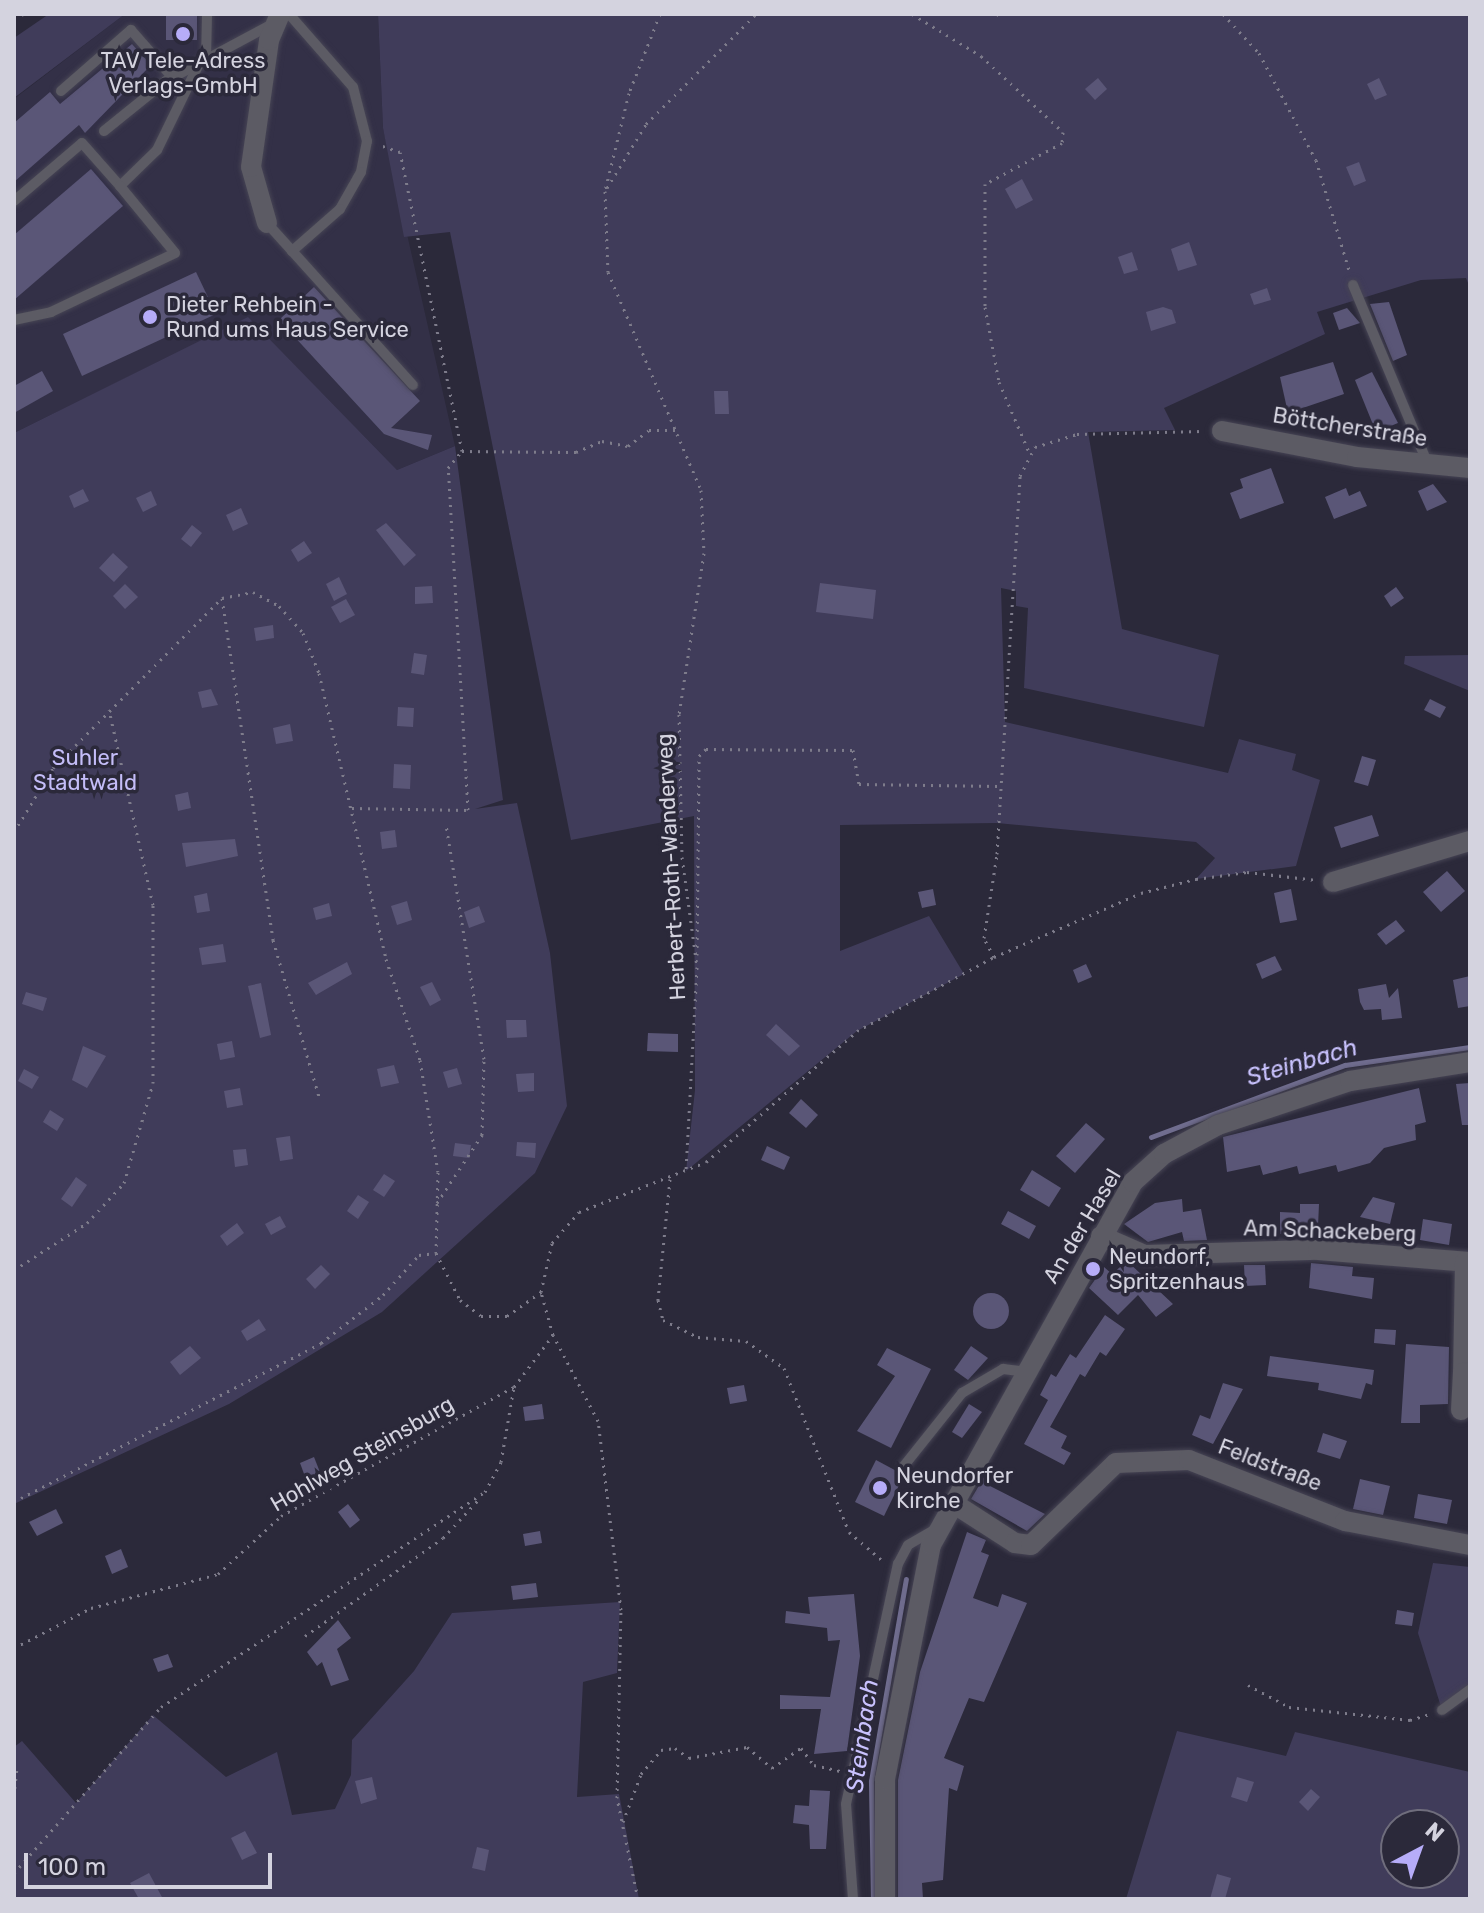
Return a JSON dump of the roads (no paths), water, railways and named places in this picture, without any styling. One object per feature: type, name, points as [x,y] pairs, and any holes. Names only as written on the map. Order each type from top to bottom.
[{"type":"street","points":[[267,223],[251,167],[282,17]]},
{"type":"street","name":"Böttcherstraße","points":[[1222,431],[1429,465],[1470,468]]},
{"type":"street","points":[[1333,882],[1470,841]]},
{"type":"street","name":"An der Hasel","points":[[885,1899],[885,1779],[917,1594],[940,1527],[1101,1236],[1140,1175],[1194,1134],[1350,1081],[1470,1062]]},
{"type":"street","name":"Am Schackeberg","points":[[1101,1236],[1145,1255],[1318,1250],[1468,1262],[1466,1372],[1461,1410]]},
{"type":"street","name":"Feldstraße","points":[[953,1503],[1015,1543],[1031,1545],[1116,1463],[1189,1460],[1345,1521],[1470,1545]]},
{"type":"lane","points":[[120,186],[157,150],[203,60],[207,14]]},
{"type":"lane","points":[[104,131],[173,78],[282,17],[353,87],[367,141],[361,172],[340,209],[292,251]]},
{"type":"lane","points":[[61,91],[131,30],[173,78]]},
{"type":"lane","points":[[14,201],[82,143],[175,253],[51,312],[14,320]]},
{"type":"lane","points":[[267,223],[413,385]]},
{"type":"lane","points":[[1353,285],[1429,465]]},
{"type":"lane","points":[[903,1467],[962,1393],[1003,1369],[1026,1372]]},
{"type":"lane","name":"An der Hasel","points":[[853,1899],[845,1843],[851,1773],[898,1564],[908,1545],[940,1527]]},
{"type":"lane","points":[[1442,1710],[1470,1690]]},
{"type":"waterway","name":"Steinbach","points":[[1151,1137],[1345,1065],[1470,1047]]},
{"type":"waterway","name":"Steinbach","points":[[873,1899],[871,1781],[906,1579]]},
{"type":"place","name":"TAV Tele-Adress Verlags-GmbH","points":[[183,34]]},
{"type":"place","name":"Dieter Rehbein - Rund ums Haus Service","points":[[150,317]]},
{"type":"place","name":"Neundorf, Spritzenhaus","points":[[1093,1269]]},
{"type":"place","name":"Neundorfer Kirche","points":[[880,1488]]},
{"type":"park label","name":"Suhler Stadtwald","points":[[85,770]]}]
